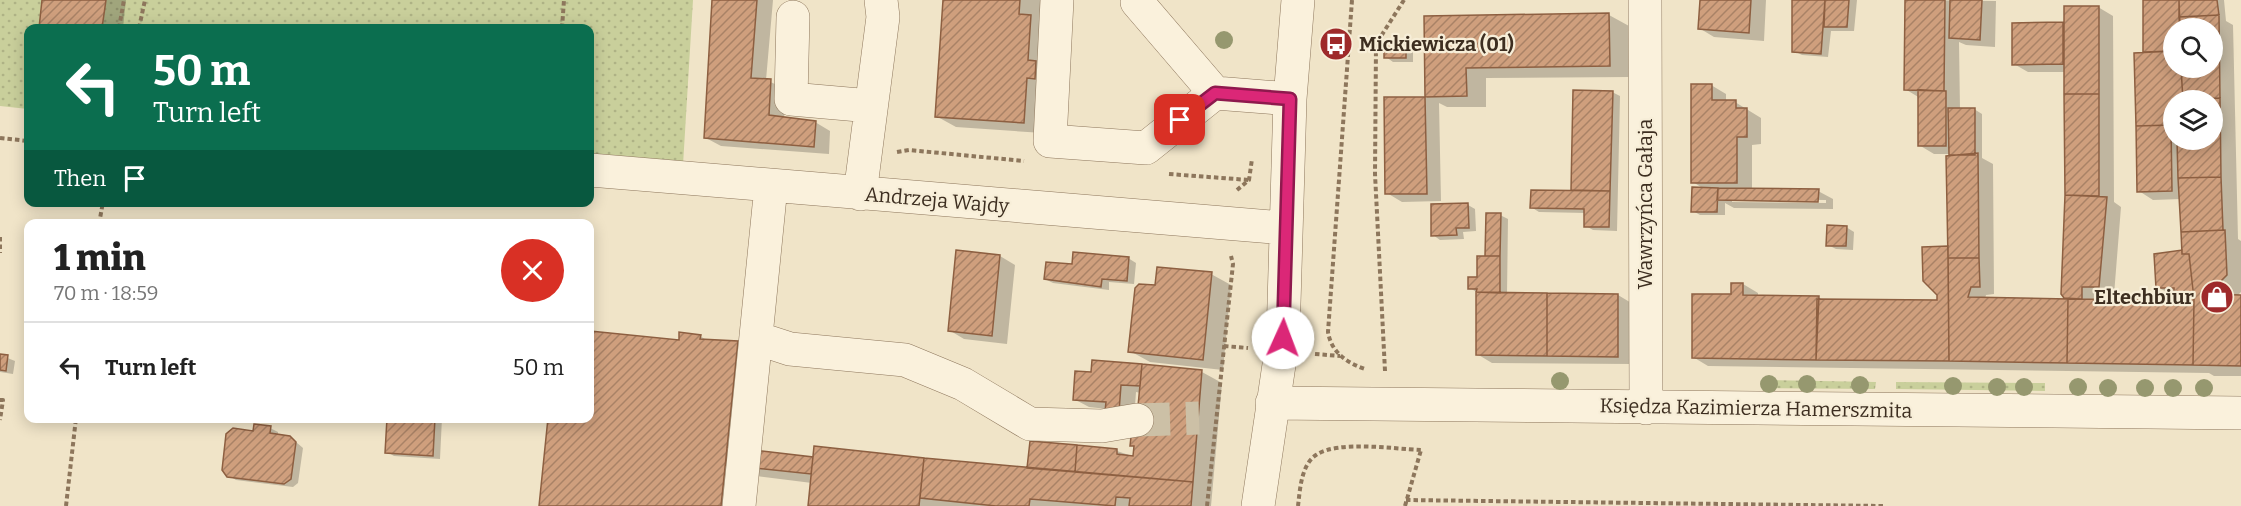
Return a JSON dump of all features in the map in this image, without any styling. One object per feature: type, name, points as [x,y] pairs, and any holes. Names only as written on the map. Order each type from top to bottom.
[{"type":"street","points":[[1057,0],[1050,141],[1146,148],[1215,93],[1290,99]]},
{"type":"street","points":[[1258,506],[1283,338],[1284,228],[1290,99],[1298,0]]},
{"type":"street","name":"Wawrzyńca Gałaja","points":[[1644,0],[1646,408]]},
{"type":"street","points":[[1137,2],[1215,93]]},
{"type":"street","points":[[860,194],[887,6]]},
{"type":"street","points":[[793,17],[791,99],[871,106]]},
{"type":"street","name":"Andrzeja Wajdy","points":[[594,170],[1284,228]]},
{"type":"street","points":[[740,506],[771,186]]},
{"type":"street","points":[[756,338],[790,349],[905,360],[963,384],[1030,424],[1102,426],[1137,420]]},
{"type":"street","name":"Księdza Kazimierza Hamerszmita","points":[[1272,403],[2241,413]]},
{"type":"path","points":[[120,24],[124,0]]},
{"type":"path","points":[[140,24],[145,0]]},
{"type":"path","points":[[562,24],[564,0]]},
{"type":"path","points":[[1352,0],[1330,342],[1335,350],[1362,368],[1395,371]]},
{"type":"path","points":[[1385,371],[1376,174],[1376,44],[1404,0]]},
{"type":"path","points":[[0,138],[24,141]]},
{"type":"path","points":[[867,157],[909,150],[1025,161]]},
{"type":"path","points":[[1165,173],[1249,180]]},
{"type":"path","points":[[0,237],[0,253]]},
{"type":"path","points":[[1207,506],[1233,264],[1226,250]]},
{"type":"path","points":[[0,400],[3,400],[0,420]]},
{"type":"path","points":[[66,506],[75,423]]},
{"type":"path","points":[[1298,506],[1304,472],[1315,456],[1333,447],[1421,450],[1405,503],[1885,506]]},
{"type":"green space","points":[[0,0],[693,0],[683,165],[594,157],[594,24],[24,24],[24,109],[0,106]]},
{"type":"green space","points":[[1762,380],[1876,382],[1875,389],[1762,388]]},
{"type":"green space","points":[[1896,382],[2045,383],[2045,391],[1896,389]]},
{"type":"building","points":[[42,0],[106,0],[103,24],[39,24]]},
{"type":"building","points":[[712,0],[757,0],[751,78],[771,79],[769,115],[816,121],[814,147],[704,138]]},
{"type":"building","points":[[943,0],[1020,0],[1019,14],[1031,15],[1028,60],[1036,61],[1035,79],[1027,78],[1024,123],[935,117]]},
{"type":"building","points":[[1700,0],[1751,0],[1749,33],[1698,29]]},
{"type":"building","points":[[1792,0],[1825,0],[1821,54],[1792,52]]},
{"type":"building","points":[[1825,0],[1849,0],[1847,27],[1824,27]]},
{"type":"building","points":[[1905,0],[1945,0],[1944,91],[1904,90]]},
{"type":"building","points":[[1950,0],[1982,0],[1980,40],[1949,38]]},
{"type":"building","points":[[2143,0],[2179,0],[2180,18],[2163,18],[2163,51],[2143,52]]},
{"type":"building","points":[[2179,0],[2217,0],[2219,15],[2179,17]]},
{"type":"building","points":[[2064,6],[2099,6],[2099,94],[2064,94]]},
{"type":"building","points":[[1609,13],[1610,66],[1466,68],[1467,96],[1425,97],[1424,16]]},
{"type":"building","points":[[2219,15],[2219,18],[2179,17]]},
{"type":"building","points":[[2063,22],[2063,64],[2012,65],[2012,23]]},
{"type":"building","points":[[1384,41],[1406,41],[1406,58],[1384,58]]},
{"type":"building","points":[[2163,52],[2163,78],[2182,78],[2182,90],[2163,90],[2163,125],[2136,126],[2134,53]]},
{"type":"building","points":[[2182,78],[2220,78],[2220,90],[2182,90]]},
{"type":"building","points":[[1691,84],[1712,84],[1712,100],[1736,100],[1736,108],[1747,108],[1747,137],[1737,137],[1737,183],[1691,183]]},
{"type":"building","points":[[1573,90],[1613,91],[1610,191],[1571,190]]},
{"type":"building","points":[[1918,90],[1946,91],[1946,146],[1918,146]]},
{"type":"building","points":[[2064,94],[2099,94],[2099,196],[2065,195]]},
{"type":"building","points":[[1384,97],[1425,97],[1427,194],[1385,194]]},
{"type":"building","points":[[1948,108],[1975,108],[1975,155],[1949,155]]},
{"type":"building","points":[[2163,125],[2163,150],[2171,150],[2172,191],[2137,192],[2136,126]]},
{"type":"building","points":[[2177,150],[2221,150],[2221,177],[2178,178]]},
{"type":"building","points":[[1978,153],[1979,258],[1948,258],[1946,156]]},
{"type":"building","points":[[2221,177],[2223,230],[2181,232],[2178,178]]},
{"type":"building","points":[[1692,187],[1718,188],[1717,212],[1691,212]]},
{"type":"building","points":[[1718,188],[1819,189],[1818,202],[1717,200]]},
{"type":"building","points":[[1531,190],[1610,191],[1609,227],[1584,227],[1584,209],[1530,208]]},
{"type":"building","points":[[2065,195],[2107,197],[2099,287],[2082,287],[2082,299],[2064,298],[2061,294]]},
{"type":"building","points":[[1468,203],[1469,228],[1456,228],[1457,235],[1431,236],[1431,204]]},
{"type":"building","points":[[1486,213],[1501,213],[1500,256],[1485,256]]},
{"type":"building","points":[[1827,225],[1847,226],[1846,246],[1826,246]]},
{"type":"building","name":"Eltechbiur","points":[[2225,230],[2227,275],[2217,285],[2208,285],[2208,294],[2241,295],[2241,366],[2193,365],[2194,299],[2189,254],[2182,254],[2181,232]]},
{"type":"building","points":[[1948,246],[1949,361],[1816,360],[1817,299],[1937,300],[1937,295],[1923,281],[1922,247]]},
{"type":"building","points":[[956,250],[1000,255],[992,336],[948,331]]},
{"type":"building","points":[[2182,250],[2182,254],[2189,254],[2194,299],[2193,365],[2067,363],[2068,299],[2174,300],[2174,288],[2156,288],[2154,254]]},
{"type":"building","points":[[1073,252],[1129,257],[1127,281],[1102,279],[1101,287],[1044,279],[1046,262],[1072,264]]},
{"type":"building","points":[[1477,256],[1500,256],[1500,293],[1476,292],[1477,289],[1468,289],[1468,277],[1477,277]]},
{"type":"building","points":[[1948,258],[1979,258],[1980,287],[1971,287],[1968,297],[2068,299],[2067,363],[1949,361]]},
{"type":"building","points":[[1157,267],[1212,272],[1203,360],[1128,352],[1135,288],[1139,284],[1155,285]]},
{"type":"building","points":[[1731,283],[1743,283],[1743,295],[1819,296],[1816,360],[1692,358],[1692,294],[1731,294]]},
{"type":"building","points":[[1476,292],[1547,293],[1547,356],[1476,355]]},
{"type":"building","points":[[1547,293],[1618,294],[1618,357],[1547,356]]},
{"type":"building","points":[[594,331],[679,340],[679,332],[701,335],[700,339],[738,341],[721,506],[539,506],[547,423],[594,423]]},
{"type":"building","points":[[0,354],[8,355],[6,371],[0,370]]},
{"type":"building","points":[[1092,360],[1142,364],[1140,386],[1121,385],[1119,412],[1105,411],[1106,402],[1073,400],[1075,371],[1091,372]]},
{"type":"building","points":[[1142,364],[1202,370],[1193,482],[1075,472],[1077,445],[1117,449],[1117,454],[1133,456],[1134,446],[1130,446],[1132,427],[1136,427]]},
{"type":"building","points":[[387,423],[435,423],[433,456],[385,453]]},
{"type":"building","points":[[254,424],[271,426],[270,433],[290,436],[296,442],[291,479],[284,484],[227,477],[222,470],[226,434],[233,428],[253,431]]},
{"type":"building","points":[[1030,441],[1077,445],[1075,472],[1027,468]]},
{"type":"building","points":[[814,446],[924,458],[919,506],[808,506]]},
{"type":"building","points":[[727,447],[813,457],[811,474],[726,465]]},
{"type":"building","points":[[924,458],[1193,482],[1191,506],[1129,506],[1130,498],[1116,497],[1115,506],[1030,499],[1029,506],[996,506],[920,498]]},
{"type":"tunnel","points":[[1137,420],[1199,418]]},
{"type":"place","name":"Mickiewicza (01)","points":[[1336,44]]},
{"type":"place","name":"Eltechbiur","points":[[2217,297]]},
{"type":"route","points":[[1180,120],[1215,93],[1290,99],[1284,228],[1283,338]]}]
